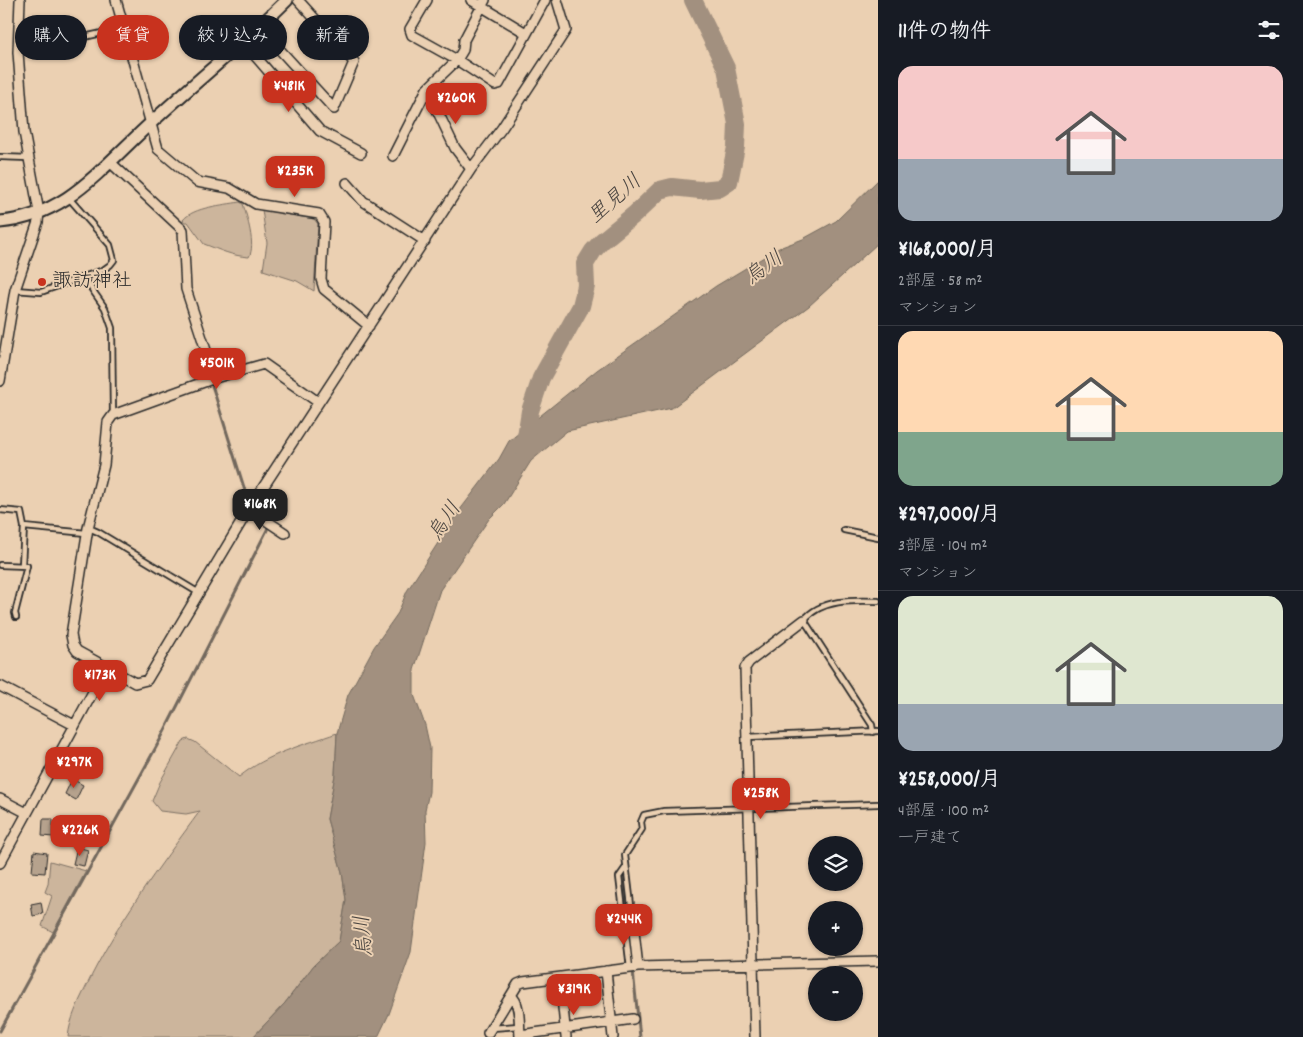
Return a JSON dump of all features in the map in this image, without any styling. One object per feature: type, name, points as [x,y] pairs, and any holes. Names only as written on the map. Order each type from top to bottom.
[{"type":"street","points":[[19,15],[20,0]]},
{"type":"street","points":[[116,0],[120,15]]},
{"type":"street","points":[[271,15],[287,0]]},
{"type":"street","points":[[287,58],[334,109],[354,62],[298,0]]},
{"type":"street","points":[[427,0],[410,28],[412,35],[457,60],[495,85],[499,84],[545,0]]},
{"type":"street","points":[[470,0],[483,3],[526,33]]},
{"type":"street","points":[[318,402],[264,364],[214,378],[113,415],[108,422],[104,465],[88,531],[71,640],[77,651],[135,683],[147,680],[248,509],[471,169],[502,128],[566,30],[557,0]]},
{"type":"street","points":[[393,156],[427,89],[436,78],[457,60],[463,50],[464,40],[483,3]]},
{"type":"street","points":[[0,381],[15,290],[38,222],[39,212],[24,132],[19,60]]},
{"type":"street","points":[[134,60],[158,149],[197,182],[229,188],[256,204],[318,214],[324,222],[321,279],[324,288],[369,326]]},
{"type":"street","points":[[0,222],[20,219],[39,212],[68,197],[110,162],[152,122],[223,60]]},
{"type":"street","points":[[259,60],[320,131],[361,153]]},
{"type":"street","points":[[427,89],[455,148],[471,169]]},
{"type":"street","points":[[110,162],[182,230],[186,289],[214,378]]},
{"type":"street","points":[[347,183],[363,201],[425,241]]},
{"type":"street","points":[[248,509],[285,533]]},
{"type":"street","points":[[755,1037],[746,665],[804,620]]},
{"type":"street","points":[[0,863],[106,668]]},
{"type":"street","points":[[0,686],[74,725]]},
{"type":"street","points":[[0,799],[27,813]]},
{"type":"street","points":[[633,923],[634,967]]},
{"type":"street","points":[[489,1033],[518,984],[523,982],[634,967],[878,961]]},
{"type":"street","points":[[606,971],[613,1037]]},
{"type":"street","points":[[560,978],[566,1033]]},
{"type":"street","points":[[511,996],[515,999],[520,1036],[566,1033],[632,1019]]},
{"type":"lane","points":[[0,157],[29,158]]},
{"type":"lane","points":[[15,290],[41,292],[84,278],[110,265],[114,255],[110,245],[68,197]]},
{"type":"lane","points":[[84,278],[105,308],[112,328],[113,415]]},
{"type":"lane","points":[[0,510],[21,512],[24,527],[22,565]]},
{"type":"lane","points":[[24,527],[98,532],[199,594]]},
{"type":"lane","points":[[844,530],[878,536]]},
{"type":"lane","points":[[0,564],[27,566],[15,613],[16,617]]},
{"type":"lane","points":[[747,737],[876,732],[804,620],[810,612],[830,604],[853,600],[878,601]]},
{"type":"lane","points":[[633,923],[627,909],[625,855],[642,829],[641,822],[644,815],[664,811],[878,804]]},
{"type":"lane","points":[[626,867],[620,877],[627,909],[634,967]]},
{"type":"lane","points":[[489,1033],[519,1026]]},
{"type":"shaded area","points":[[240,202],[243,204],[250,231],[252,245],[249,257],[232,254],[204,244],[188,222],[183,220],[201,209]]},
{"type":"shaded area","points":[[262,210],[314,219],[318,224],[314,291],[297,281],[263,270],[267,243]]},
{"type":"shaded area","points":[[337,733],[335,775],[327,819],[342,872],[346,900],[339,941],[314,965],[285,1003],[253,1037],[68,1037],[77,1005],[124,918],[200,811],[186,814],[160,811],[152,801],[160,782],[183,741],[188,739],[195,742],[239,777],[273,756]]},
{"type":"shaded area","points":[[50,861],[86,871],[53,932],[42,926],[52,896],[45,892],[48,884]]},
{"type":"water","name":"烏川","points":[[878,180],[878,243],[809,306],[672,408],[567,431],[531,461],[504,504],[489,519],[440,590],[414,670],[414,695],[425,725],[430,748],[429,792],[425,810],[426,842],[411,952],[389,1014],[378,1037],[253,1037],[285,1003],[314,965],[339,941],[346,900],[342,872],[327,819],[335,775],[337,733],[348,695],[374,647],[398,613],[407,591],[456,515],[499,459],[509,441],[597,370],[716,286],[779,248],[803,239],[836,221]]},
{"type":"building","points":[[72,779],[83,785],[76,800],[65,794]]},
{"type":"building","points":[[43,819],[53,819],[53,837],[42,836]]},
{"type":"building","points":[[77,847],[88,850],[84,866],[73,864]]},
{"type":"building","points":[[34,851],[47,853],[45,873],[32,872]]},
{"type":"building","points":[[41,902],[43,914],[33,916],[31,904]]},
{"type":"waterway","name":"里見川","points":[[524,449],[530,411],[541,378],[581,306],[586,286],[585,264],[593,251],[660,190],[672,187],[700,190],[720,188],[729,182],[736,147],[737,124],[726,68],[693,0]]},
{"type":"waterway","points":[[212,385],[246,494]]},
{"type":"waterway","points":[[259,503],[274,514]]},
{"type":"waterway","points":[[0,1031],[160,740],[267,530],[271,512]]},
{"type":"waterway","points":[[623,874],[632,963]]},
{"type":"waterway","points":[[633,971],[640,1037]]},
{"type":"place","name":"諏訪神社","points":[[42,282]]}]
